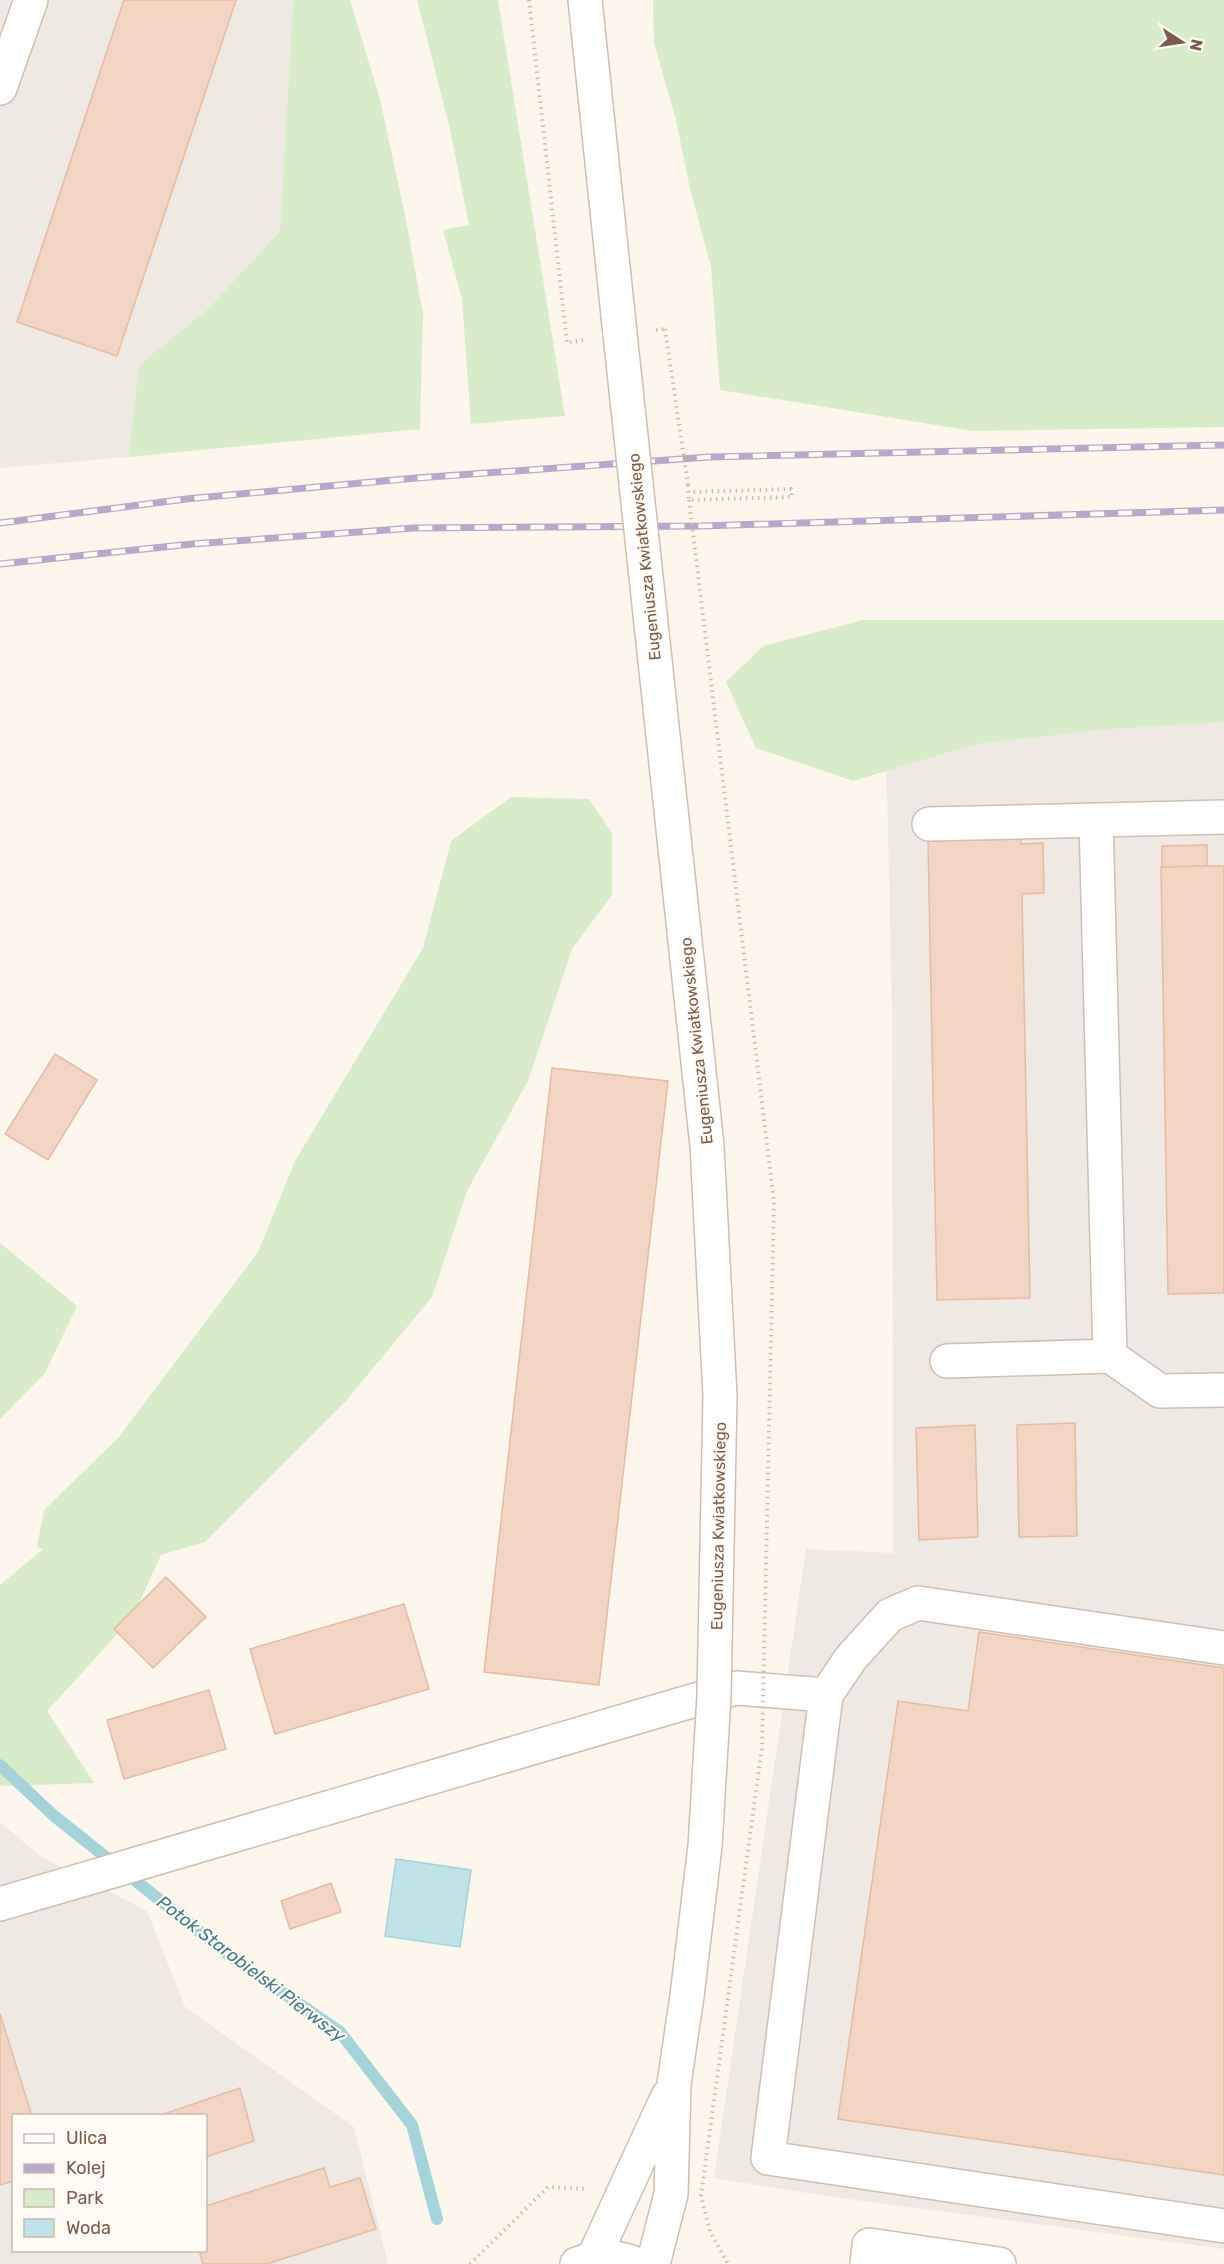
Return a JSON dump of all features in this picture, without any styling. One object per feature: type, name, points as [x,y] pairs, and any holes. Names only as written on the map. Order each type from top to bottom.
[{"type":"street","points":[[0,88],[31,0]]},
{"type":"street","name":"Eugeniusza Kwiatkowskiego","points":[[585,0],[707,1146],[720,1396],[713,1719],[705,1846],[674,2084],[670,2194],[653,2264]]},
{"type":"street","points":[[929,824],[1224,817]]},
{"type":"street","points":[[1096,820],[1110,1356]]},
{"type":"street","points":[[947,1361],[1110,1356],[1160,1391],[1224,1390]]},
{"type":"street","points":[[1224,1648],[918,1603],[890,1615],[851,1658],[826,1695],[768,2158],[1224,2226]]},
{"type":"street","points":[[0,1904],[736,1688],[826,1695]]},
{"type":"street","name":"Eugeniusza Kwiatkowskiego","points":[[585,2261],[674,2084]]},
{"type":"street","points":[[867,2264],[869,2245],[999,2264]]},
{"type":"street","points":[[585,2261],[624,2259],[636,2264]]},
{"type":"path","points":[[529,0],[567,343]]},
{"type":"path","points":[[664,329],[696,552]]},
{"type":"path","points":[[689,492],[791,489],[792,497],[689,500]]},
{"type":"path","points":[[470,2264],[548,2187]]},
{"type":"shaded area","points":[[0,0],[293,0],[280,231],[209,308],[139,365],[128,457],[0,468]]},
{"type":"shaded area","points":[[1224,709],[1224,2249],[826,2196],[714,2178],[806,1549],[893,1553],[892,1012],[886,743]]},
{"type":"shaded area","points":[[0,1822],[40,1856],[147,1911],[185,2007],[354,2127],[388,2264],[0,2264]]},
{"type":"green space","points":[[293,0],[350,0],[380,99],[423,314],[420,429],[128,457],[139,365],[209,308],[280,231]]},
{"type":"green space","points":[[417,0],[498,0],[565,416],[471,424],[462,299],[443,230],[469,225],[450,129]]},
{"type":"green space","points":[[653,0],[1224,0],[1224,427],[973,431],[720,390],[711,267],[690,189],[676,120],[654,43]]},
{"type":"green space","points":[[863,620],[1224,620],[1224,722],[1110,729],[976,744],[853,781],[756,748],[726,682],[763,646]]},
{"type":"green space","points":[[511,797],[589,799],[612,833],[612,895],[572,949],[528,1081],[467,1191],[432,1297],[345,1402],[205,1542],[161,1555],[133,1617],[47,1711],[94,1783],[0,1786],[0,1585],[43,1549],[37,1547],[44,1510],[118,1438],[258,1252],[295,1161],[423,948],[451,841]]},
{"type":"green space","points":[[0,1243],[77,1306],[45,1373],[0,1419]]},
{"type":"water","points":[[396,1859],[471,1870],[460,1947],[385,1936]]},
{"type":"building","points":[[124,0],[236,0],[117,356],[17,322]]},
{"type":"building","points":[[1021,839],[1021,844],[1043,843],[1044,893],[1022,894],[1030,1298],[937,1300],[928,841]]},
{"type":"building","points":[[1207,845],[1207,866],[1162,867],[1162,846]]},
{"type":"building","points":[[1224,866],[1224,1293],[1168,1294],[1161,867]]},
{"type":"building","points":[[55,1054],[97,1080],[48,1160],[5,1134]]},
{"type":"building","points":[[552,1068],[668,1081],[599,1685],[484,1672]]},
{"type":"building","points":[[1075,1423],[1077,1536],[1019,1537],[1017,1425]]},
{"type":"building","points":[[975,1425],[978,1537],[919,1540],[916,1428]]},
{"type":"building","points":[[166,1577],[206,1617],[153,1668],[114,1629]]},
{"type":"building","points":[[404,1604],[429,1689],[275,1734],[250,1649]]},
{"type":"building","points":[[979,1632],[1224,1668],[1224,2175],[838,2119],[898,1701],[968,1711]]},
{"type":"building","points":[[209,1690],[226,1749],[124,1779],[107,1720]]},
{"type":"building","points":[[331,1883],[341,1912],[290,1929],[281,1901]]},
{"type":"building","points":[[0,2014],[31,2114],[12,2114],[12,2182],[0,2185]]},
{"type":"building","points":[[240,2088],[254,2141],[207,2157],[207,2114],[164,2114]]},
{"type":"building","points":[[324,2168],[330,2187],[360,2178],[376,2229],[267,2264],[203,2264],[200,2252],[207,2252],[207,2206]]},
{"type":"waterway","name":"Potok Starobielski Pierwszy","points":[[0,1765],[53,1815],[234,1959],[340,2032],[412,2125],[437,2219]]},
{"type":"railway","points":[[0,523],[186,499],[416,478],[709,457],[1224,445]]},
{"type":"railway","points":[[0,564],[192,544],[414,528],[702,526],[1224,510]]}]
